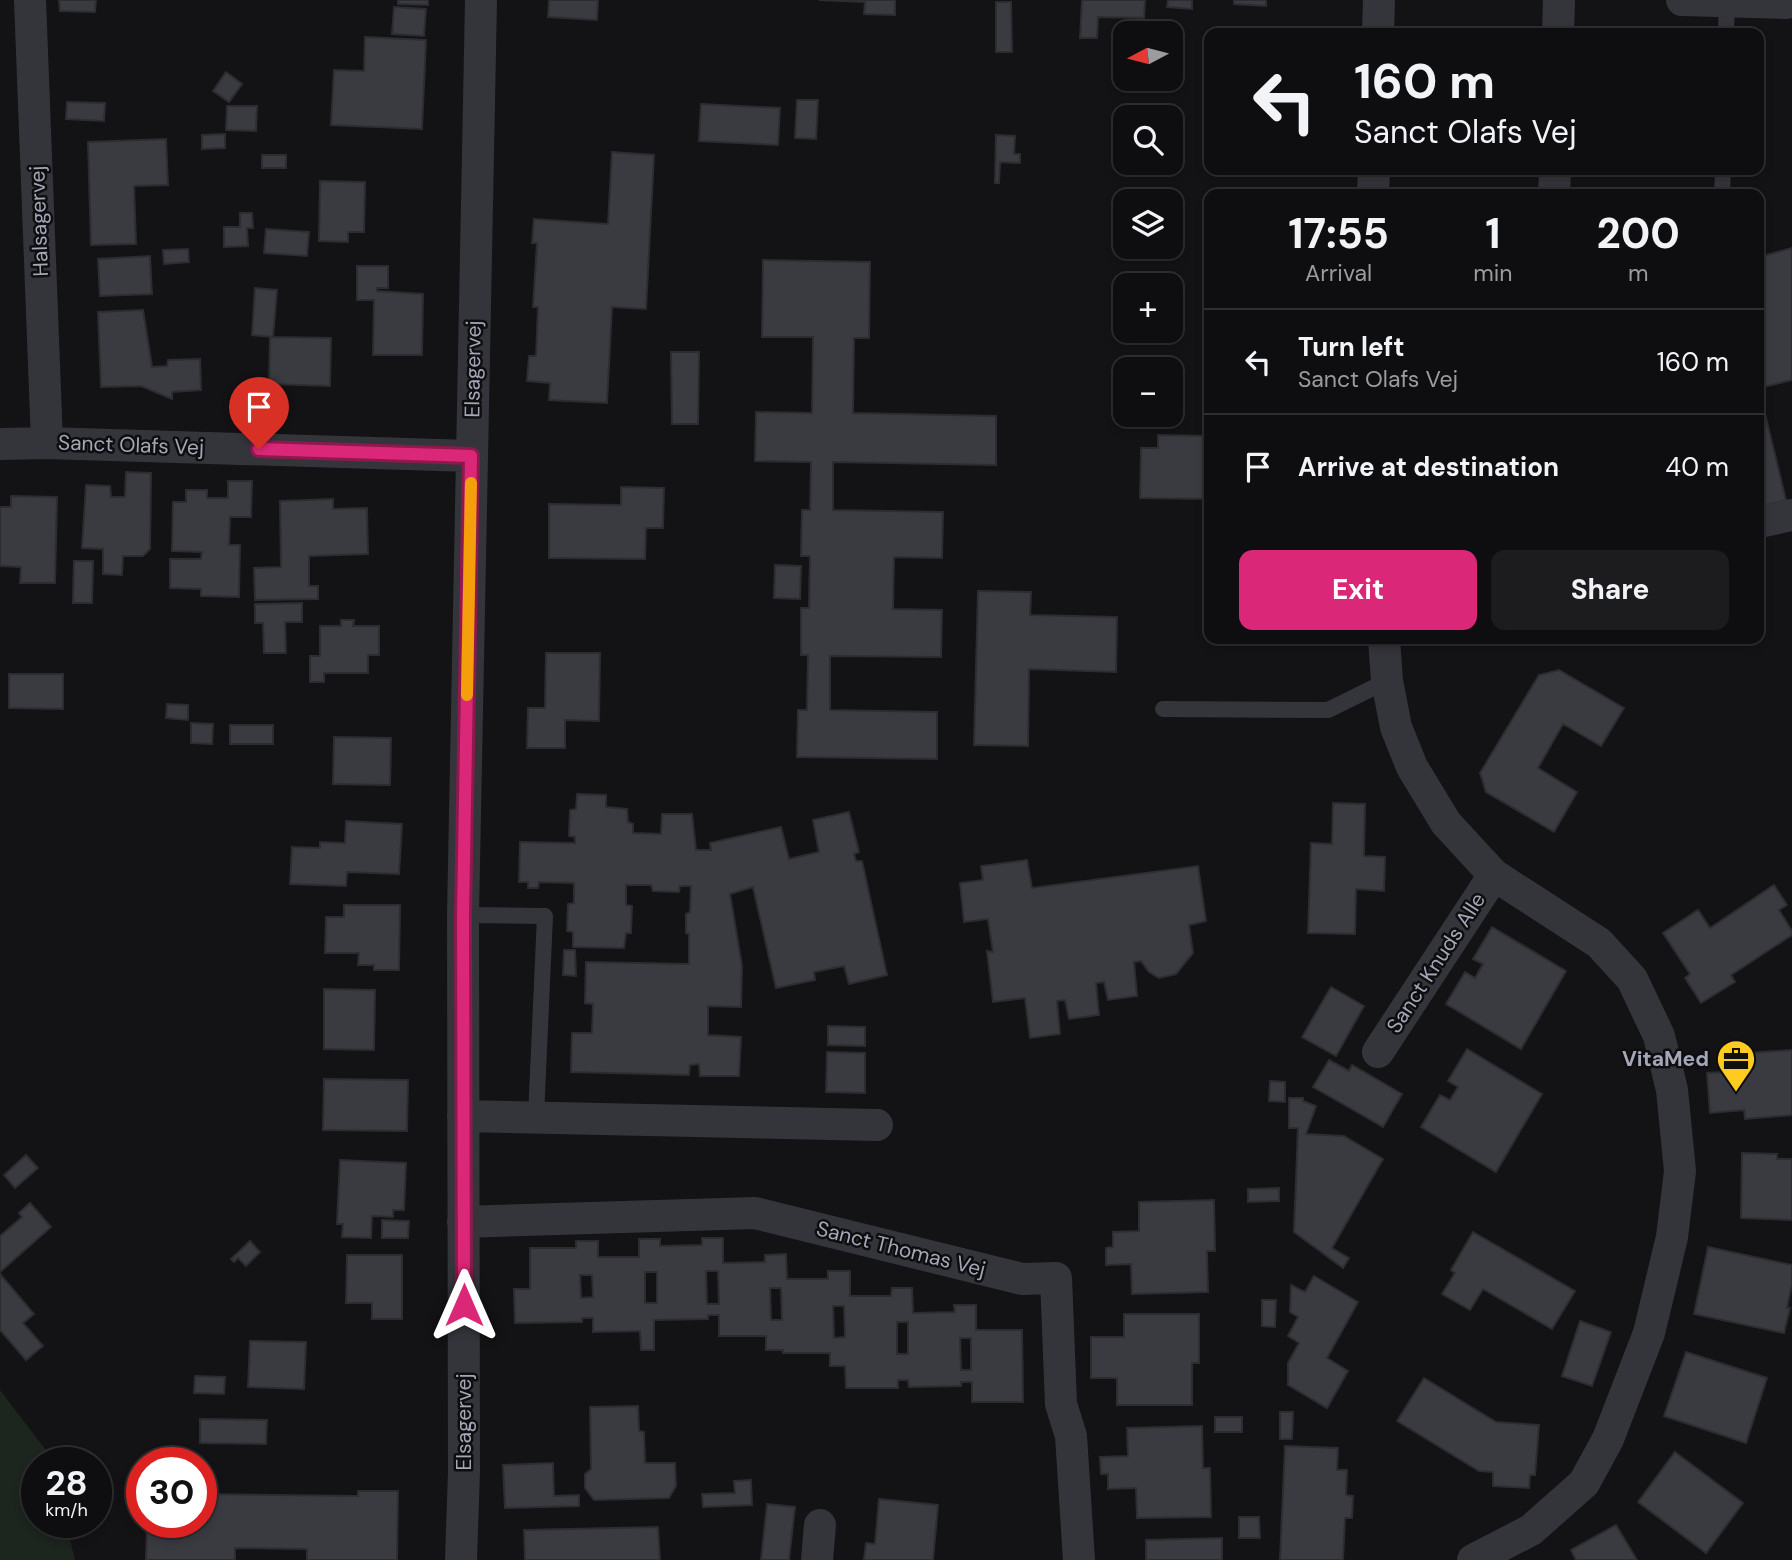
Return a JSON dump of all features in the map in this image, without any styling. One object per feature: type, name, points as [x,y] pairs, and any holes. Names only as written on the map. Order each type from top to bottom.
[{"type":"street","name":"Halsagervej","points":[[30,0],[47,443]]},
{"type":"street","name":"Elsagervej","points":[[461,1560],[464,1471],[463,915],[481,0]]},
{"type":"street","points":[[1378,28],[1379,0]]},
{"type":"street","points":[[1558,28],[1559,0]]},
{"type":"street","points":[[1682,0],[1786,3],[1786,0]]},
{"type":"street","name":"Sanct Olafs Vej","points":[[0,444],[47,443],[471,456]]},
{"type":"street","points":[[1764,521],[1792,515]]},
{"type":"street","name":"Sanct Knuds Alle","points":[[1384,644],[1387,681],[1396,727],[1412,767],[1446,823],[1494,875],[1599,943],[1632,979],[1659,1036],[1672,1090],[1679,1171],[1672,1237],[1649,1333],[1608,1439],[1584,1483],[1531,1530],[1473,1560]]},
{"type":"street","name":"Sanct Knuds Alle","points":[[1378,1052],[1494,875]]},
{"type":"street","points":[[463,1116],[877,1125]]},
{"type":"street","name":"Sanct Thomas Vej","points":[[463,1222],[755,1213],[1022,1279],[1056,1278],[1061,1404],[1071,1436],[1079,1560]]},
{"type":"street","points":[[817,1560],[820,1525]]},
{"type":"lane","points":[[1726,28],[1727,1]]},
{"type":"lane","points":[[1163,709],[1328,710],[1387,681]]},
{"type":"lane","points":[[463,915],[545,916],[536,1117]]},
{"type":"shaded area","points":[[0,1390],[43,1447],[21,1447],[21,1538],[70,1538],[75,1560],[0,1560]]},
{"type":"building","points":[[59,0],[96,0],[95,12],[60,11]]},
{"type":"building","points":[[398,0],[428,0],[428,5],[398,4]]},
{"type":"building","points":[[549,0],[598,0],[597,20],[548,17]]},
{"type":"building","points":[[819,0],[895,0],[895,15],[864,14],[865,2]]},
{"type":"building","points":[[1082,0],[1145,0],[1144,18],[1098,17],[1097,38],[1080,38]]},
{"type":"building","points":[[1168,0],[1192,0],[1192,9],[1167,7]]},
{"type":"building","points":[[1234,0],[1266,0],[1266,6],[1234,4]]},
{"type":"building","points":[[996,2],[1011,2],[1012,52],[996,52]]},
{"type":"building","points":[[394,7],[426,9],[424,36],[392,34]]},
{"type":"building","points":[[365,37],[426,40],[422,129],[331,125],[334,70],[364,71]]},
{"type":"building","points":[[226,72],[242,84],[229,102],[213,91]]},
{"type":"building","points":[[797,100],[818,100],[816,139],[795,138]]},
{"type":"building","points":[[67,102],[105,103],[104,121],[66,119]]},
{"type":"building","points":[[701,104],[780,108],[778,145],[699,141]]},
{"type":"building","points":[[227,106],[257,106],[256,131],[226,130]]},
{"type":"building","points":[[225,134],[225,148],[202,149],[202,135]]},
{"type":"building","points":[[996,135],[1015,136],[1014,154],[1020,154],[1020,163],[1000,162],[999,183],[995,183]]},
{"type":"building","points":[[166,139],[168,185],[134,186],[136,244],[91,245],[88,142]]},
{"type":"building","points":[[612,152],[654,155],[646,309],[612,307],[607,403],[549,400],[550,383],[527,381],[529,356],[536,356],[538,307],[533,307],[537,243],[532,243],[534,219],[608,224]]},
{"type":"building","points":[[262,155],[286,155],[286,168],[262,168]]},
{"type":"building","points":[[320,181],[365,182],[364,232],[348,232],[348,242],[319,241]]},
{"type":"building","points":[[240,213],[252,213],[253,228],[247,228],[248,246],[224,247],[224,227],[240,227]]},
{"type":"building","points":[[266,229],[309,232],[307,256],[264,253]]},
{"type":"building","points":[[1792,248],[1792,380],[1764,387],[1764,256]]},
{"type":"building","points":[[188,249],[189,262],[164,264],[163,250]]},
{"type":"building","points":[[150,256],[152,294],[100,296],[98,259]]},
{"type":"building","points":[[763,260],[870,262],[869,338],[854,338],[853,413],[996,416],[996,465],[833,462],[833,510],[943,512],[942,558],[894,557],[893,609],[942,610],[941,657],[830,656],[830,710],[937,712],[937,759],[797,757],[798,710],[807,710],[808,655],[801,655],[801,608],[809,608],[810,556],[801,556],[802,510],[810,510],[811,462],[755,461],[756,412],[812,413],[813,337],[762,337]]},
{"type":"building","points":[[357,266],[388,266],[388,288],[377,288],[377,291],[423,294],[422,355],[373,355],[374,300],[357,300]]},
{"type":"building","points":[[255,288],[277,290],[273,337],[252,335]]},
{"type":"building","points":[[143,310],[152,367],[167,366],[168,360],[200,359],[201,390],[172,392],[172,399],[141,386],[101,387],[98,312]]},
{"type":"building","points":[[270,337],[331,338],[330,386],[269,384]]},
{"type":"building","points":[[671,352],[699,352],[698,424],[672,424]]},
{"type":"building","points":[[1764,410],[1786,500],[1764,506]]},
{"type":"building","points":[[1158,435],[1204,436],[1204,499],[1140,498],[1141,448],[1158,448]]},
{"type":"building","points":[[126,472],[151,473],[150,549],[143,556],[123,556],[122,575],[103,574],[103,549],[82,548],[86,485],[110,486],[111,497],[125,497]]},
{"type":"building","points":[[228,481],[252,481],[251,517],[230,517],[229,545],[240,545],[239,597],[201,596],[201,589],[170,588],[170,559],[201,559],[202,552],[172,551],[173,502],[186,502],[186,490],[207,490],[207,498],[228,498]]},
{"type":"building","points":[[621,487],[664,488],[663,528],[646,528],[645,559],[549,558],[549,504],[621,505]]},
{"type":"building","points":[[11,496],[57,497],[55,583],[20,583],[21,567],[0,566],[0,507],[11,507]]},
{"type":"building","points":[[333,499],[333,509],[367,508],[368,554],[309,556],[309,586],[318,586],[318,599],[255,600],[254,568],[281,567],[280,501]]},
{"type":"building","points":[[74,561],[93,561],[92,603],[73,603]]},
{"type":"building","points":[[775,565],[801,566],[800,599],[774,598]]},
{"type":"building","points":[[978,591],[1031,592],[1030,615],[1117,617],[1116,672],[1029,669],[1028,746],[974,745]]},
{"type":"building","points":[[302,603],[302,622],[285,622],[286,653],[264,653],[263,623],[255,623],[255,604]]},
{"type":"building","points":[[341,620],[354,620],[353,626],[379,626],[379,655],[368,655],[368,673],[324,673],[324,682],[310,682],[310,656],[320,656],[320,626],[341,626]]},
{"type":"building","points":[[546,653],[600,653],[599,721],[565,720],[565,748],[527,748],[528,708],[545,708]]},
{"type":"building","points":[[1559,670],[1624,708],[1601,746],[1563,724],[1538,768],[1577,792],[1554,832],[1486,792],[1480,773],[1539,675]]},
{"type":"building","points":[[9,674],[63,674],[63,709],[9,708]]},
{"type":"building","points":[[167,704],[188,705],[188,720],[166,718]]},
{"type":"building","points":[[191,723],[213,724],[212,744],[191,743]]},
{"type":"building","points":[[230,725],[273,725],[273,744],[230,744]]},
{"type":"building","points":[[334,737],[391,738],[390,785],[333,784]]},
{"type":"building","points":[[577,794],[606,795],[606,807],[627,809],[628,822],[633,824],[633,833],[661,834],[662,814],[692,814],[696,850],[711,850],[710,843],[781,827],[789,859],[819,852],[813,820],[849,812],[859,852],[854,854],[856,861],[862,861],[887,975],[849,984],[844,966],[814,972],[815,980],[776,988],[753,887],[730,894],[742,966],[741,1007],[708,1006],[708,1035],[741,1037],[739,1076],[700,1076],[699,1064],[690,1065],[689,1075],[571,1072],[572,1033],[592,1033],[593,1004],[585,1003],[586,962],[689,964],[686,914],[690,912],[691,886],[680,886],[679,892],[653,891],[651,885],[626,885],[626,905],[632,906],[631,933],[626,933],[624,948],[573,947],[573,932],[567,931],[568,904],[574,903],[574,883],[539,882],[538,888],[528,888],[528,882],[519,882],[520,842],[575,843],[575,837],[569,836],[570,810],[576,809]]},
{"type":"building","points":[[1333,803],[1365,804],[1364,856],[1385,857],[1384,891],[1356,889],[1355,934],[1308,933],[1311,843],[1332,844]]},
{"type":"building","points":[[346,821],[402,824],[399,874],[347,872],[346,886],[290,884],[292,847],[320,848],[320,842],[345,843]]},
{"type":"building","points":[[1027,860],[1032,888],[1198,866],[1206,921],[1189,925],[1193,953],[1176,974],[1159,978],[1149,972],[1141,961],[1134,962],[1137,996],[1108,1000],[1104,982],[1096,983],[1099,1015],[1069,1019],[1065,1000],[1057,1001],[1060,1034],[1030,1038],[1025,998],[993,1002],[987,951],[993,952],[988,919],[964,922],[960,883],[983,880],[981,866]]},
{"type":"building","points":[[1774,885],[1787,905],[1779,910],[1792,935],[1731,975],[1735,982],[1701,1003],[1685,978],[1690,974],[1663,933],[1698,910],[1710,928]]},
{"type":"building","points":[[344,905],[400,905],[399,970],[374,970],[374,965],[358,965],[359,953],[325,953],[326,917],[344,917]]},
{"type":"building","points":[[1492,927],[1566,971],[1521,1049],[1446,1004],[1465,972],[1475,978],[1483,964],[1473,959]]},
{"type":"building","points":[[564,950],[575,950],[576,976],[563,975]]},
{"type":"building","points":[[1331,987],[1364,1006],[1336,1056],[1302,1037]]},
{"type":"building","points":[[324,989],[375,990],[374,1050],[324,1049]]},
{"type":"building","points":[[828,1026],[865,1027],[865,1046],[828,1045]]},
{"type":"building","points":[[1467,1049],[1542,1094],[1496,1172],[1421,1127],[1440,1095],[1450,1100],[1458,1087],[1448,1081]]},
{"type":"building","points":[[1792,1050],[1792,1115],[1745,1119],[1744,1110],[1710,1113],[1707,1073],[1724,1072],[1722,1055]]},
{"type":"building","points":[[827,1052],[865,1053],[865,1093],[826,1092]]},
{"type":"building","points":[[1329,1060],[1349,1071],[1352,1065],[1402,1094],[1383,1127],[1313,1087]]},
{"type":"building","points":[[324,1079],[408,1080],[407,1131],[323,1130]]},
{"type":"building","points":[[1270,1081],[1285,1082],[1285,1102],[1269,1101]]},
{"type":"building","points":[[1289,1098],[1303,1098],[1303,1101],[1316,1106],[1306,1134],[1344,1136],[1383,1159],[1332,1248],[1349,1258],[1343,1268],[1294,1232],[1298,1128],[1289,1128]]},
{"type":"building","points":[[1742,1153],[1777,1154],[1777,1159],[1792,1159],[1792,1220],[1741,1218]]},
{"type":"building","points":[[26,1155],[38,1168],[15,1188],[4,1175]]},
{"type":"building","points":[[340,1160],[406,1163],[404,1210],[393,1210],[393,1217],[372,1216],[371,1238],[342,1237],[343,1224],[337,1224]]},
{"type":"building","points":[[1279,1188],[1279,1201],[1248,1202],[1248,1189]]},
{"type":"building","points":[[1214,1200],[1215,1251],[1207,1251],[1208,1292],[1132,1294],[1131,1264],[1106,1265],[1106,1248],[1113,1247],[1113,1232],[1139,1231],[1139,1202]]},
{"type":"building","points":[[30,1203],[51,1227],[0,1272],[0,1236],[22,1217],[19,1213]]},
{"type":"building","points":[[382,1220],[409,1221],[408,1238],[382,1238]]},
{"type":"building","points":[[1473,1232],[1575,1291],[1552,1329],[1483,1289],[1470,1310],[1442,1294],[1455,1273],[1451,1270]]},
{"type":"building","points":[[702,1238],[723,1238],[723,1263],[765,1262],[765,1255],[786,1254],[787,1279],[828,1279],[828,1271],[850,1271],[850,1296],[891,1296],[892,1288],[912,1288],[913,1313],[955,1312],[954,1305],[976,1305],[976,1330],[1022,1330],[1023,1402],[972,1402],[972,1382],[961,1382],[961,1386],[909,1387],[908,1380],[898,1380],[898,1388],[846,1388],[845,1366],[830,1366],[830,1353],[783,1353],[783,1350],[766,1350],[766,1336],[719,1336],[719,1315],[708,1315],[708,1319],[654,1320],[654,1350],[641,1350],[640,1331],[593,1332],[593,1318],[582,1318],[582,1322],[515,1323],[514,1289],[530,1289],[530,1248],[576,1248],[576,1241],[598,1241],[598,1257],[639,1257],[639,1239],[660,1239],[660,1246],[702,1245]],"holes":[[[706,1271],[718,1271],[719,1304],[707,1304]],[[645,1272],[657,1272],[657,1303],[645,1303]],[[580,1275],[592,1275],[593,1297],[581,1298]],[[770,1288],[781,1288],[782,1320],[771,1320]],[[833,1306],[844,1306],[845,1337],[834,1338]],[[897,1322],[908,1322],[908,1354],[897,1354]],[[960,1338],[971,1338],[971,1370],[961,1370]]]},
{"type":"building","points":[[250,1241],[260,1252],[246,1266],[238,1258],[234,1262],[231,1259]]},
{"type":"building","points":[[1708,1247],[1792,1265],[1787,1308],[1790,1308],[1784,1333],[1694,1314]]},
{"type":"building","points":[[347,1255],[402,1255],[402,1319],[372,1319],[372,1303],[346,1303]]},
{"type":"building","points":[[0,1274],[34,1314],[23,1323],[43,1346],[26,1360],[0,1330]]},
{"type":"building","points":[[1314,1276],[1358,1302],[1327,1358],[1348,1371],[1327,1408],[1288,1385],[1288,1363],[1299,1343],[1288,1336],[1298,1317],[1290,1312],[1291,1285],[1305,1292]]},
{"type":"building","points":[[1262,1300],[1276,1300],[1275,1327],[1262,1326]]},
{"type":"building","points":[[1124,1314],[1199,1314],[1199,1363],[1192,1363],[1192,1405],[1117,1405],[1117,1378],[1091,1378],[1091,1337],[1124,1337]]},
{"type":"building","points":[[1580,1321],[1611,1332],[1592,1386],[1562,1376]]},
{"type":"building","points":[[250,1341],[306,1342],[304,1389],[248,1387]]},
{"type":"building","points":[[1686,1352],[1767,1378],[1746,1443],[1664,1416]]},
{"type":"building","points":[[195,1376],[225,1377],[224,1394],[194,1393]]},
{"type":"building","points":[[1424,1378],[1496,1422],[1539,1425],[1535,1475],[1530,1475],[1529,1488],[1493,1486],[1493,1472],[1479,1471],[1397,1421]]},
{"type":"building","points":[[638,1406],[639,1431],[644,1432],[645,1463],[675,1463],[676,1486],[669,1498],[594,1500],[585,1488],[585,1474],[591,1469],[590,1407]]},
{"type":"building","points":[[1280,1412],[1293,1412],[1292,1439],[1280,1439]]},
{"type":"building","points":[[1215,1417],[1242,1417],[1242,1432],[1215,1432]]},
{"type":"building","points":[[200,1419],[267,1420],[266,1444],[200,1443]]},
{"type":"building","points":[[1202,1426],[1203,1468],[1210,1468],[1211,1517],[1137,1518],[1136,1488],[1108,1489],[1108,1474],[1101,1474],[1100,1457],[1128,1456],[1127,1428]]},
{"type":"building","points":[[1285,1446],[1338,1448],[1337,1470],[1347,1470],[1346,1495],[1353,1496],[1352,1518],[1345,1518],[1343,1560],[1280,1560]]},
{"type":"building","points":[[1675,1452],[1743,1503],[1706,1553],[1638,1502]]},
{"type":"building","points":[[553,1463],[554,1496],[579,1495],[579,1506],[505,1508],[503,1465]]},
{"type":"building","points":[[751,1480],[752,1505],[703,1507],[702,1494],[735,1493],[734,1481]]},
{"type":"building","points":[[358,1491],[398,1491],[397,1560],[307,1560],[307,1549],[235,1548],[235,1560],[146,1560],[147,1538],[217,1538],[217,1494],[358,1496]]},
{"type":"building","points":[[879,1499],[938,1505],[933,1560],[864,1560],[866,1543],[875,1544]]},
{"type":"building","points":[[767,1504],[795,1507],[789,1560],[761,1560]]},
{"type":"building","points":[[1239,1517],[1259,1517],[1260,1538],[1239,1538]]},
{"type":"building","points":[[1616,1525],[1637,1560],[1576,1560],[1571,1550]]},
{"type":"building","points":[[658,1527],[660,1560],[525,1560],[524,1530]]},
{"type":"building","points":[[1222,1538],[1222,1560],[1146,1560],[1146,1540]]},
{"type":"slow traffic","points":[[467,695],[471,483]]},
{"type":"place","name":"VitaMed","points":[[1736,1093]]},
{"type":"route","points":[[259,449],[471,456],[463,915],[464,1305]]}]
